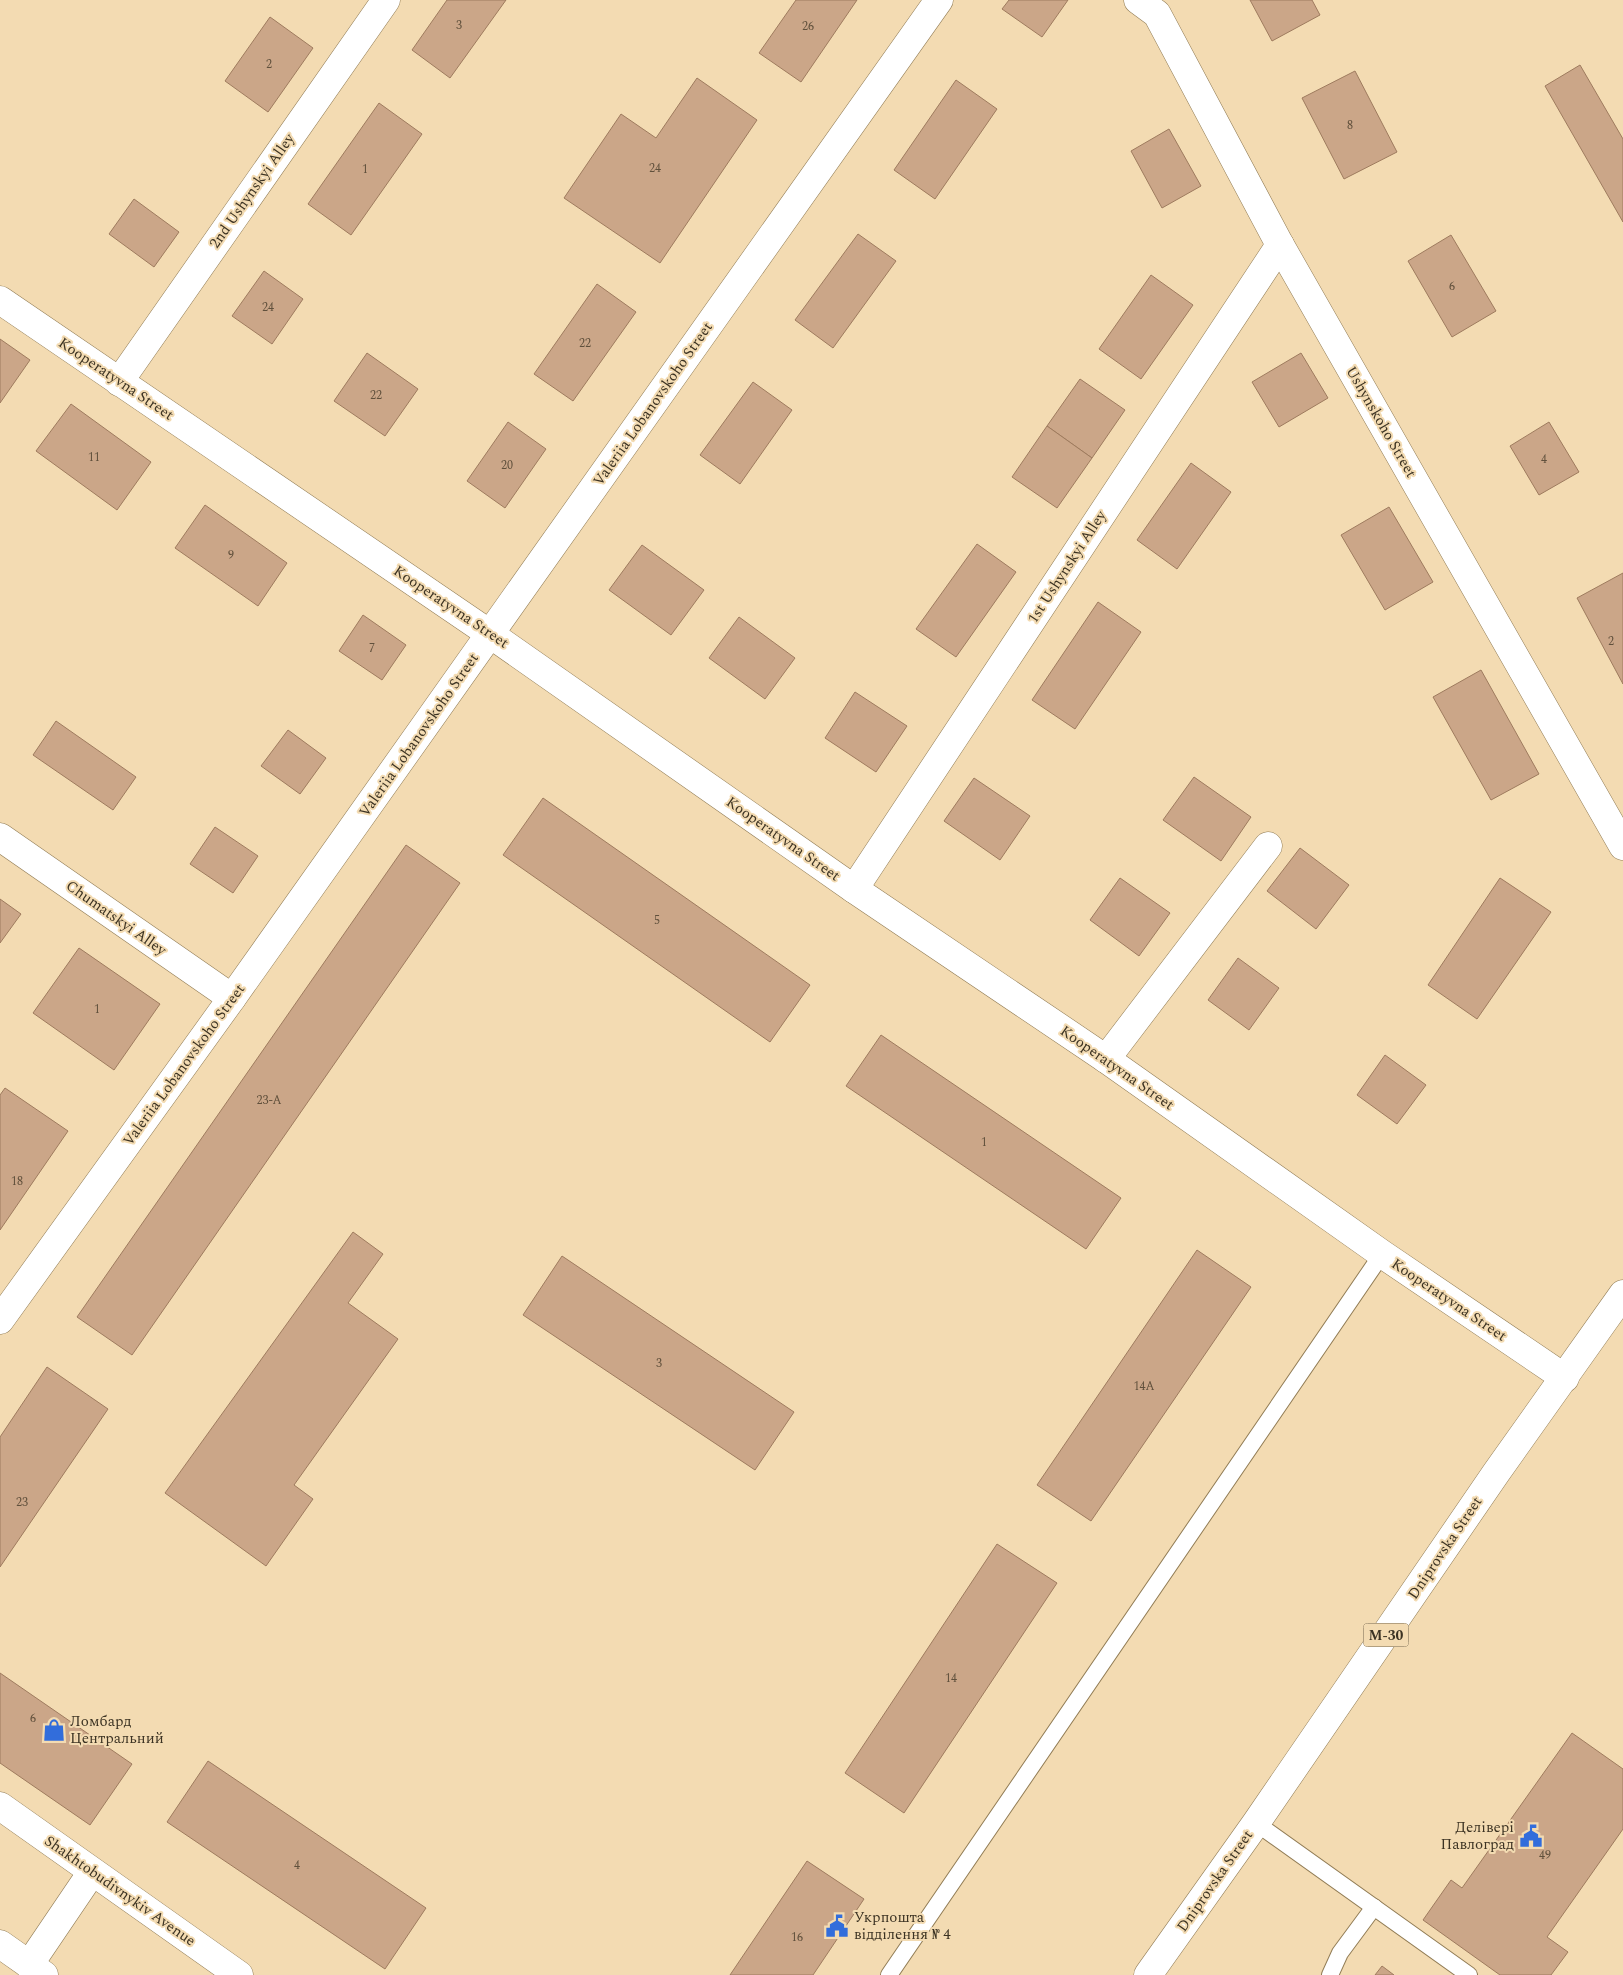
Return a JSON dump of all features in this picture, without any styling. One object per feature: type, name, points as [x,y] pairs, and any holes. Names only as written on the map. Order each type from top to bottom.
[{"type":"main road","name":"2nd Ushynskyi Alley","points":[[119,382],[386,0]]},
{"type":"main road","name":"Valeriia Lobanovskoho Street","points":[[0,1320],[232,998],[939,0]]},
{"type":"main road","name":"Ushynskoho Street","points":[[1138,0],[1157,14],[1280,245],[1623,846]]},
{"type":"main road","name":"1st Ushynskyi Alley","points":[[854,889],[1280,245]]},
{"type":"main road","name":"Kooperatyvna Street","points":[[0,300],[490,634],[854,889],[1106,1059],[1382,1254],[1565,1378]]},
{"type":"main road","name":"Chumatskyi Alley","points":[[0,837],[232,998]]},
{"type":"main road","points":[[1106,1059],[1268,846]]},
{"type":"main road","name":"Dniprovska Street","points":[[1148,1975],[1256,1823],[1496,1473],[1623,1294]]},
{"type":"main road","name":"Shakhtobudivnykiv Avenue","points":[[0,1806],[239,1975]]},
{"type":"main road","points":[[0,1944],[32,1972],[92,1872]]},
{"type":"lane","points":[[889,1975],[1382,1254]]},
{"type":"lane","points":[[1256,1823],[1469,1975]]},
{"type":"lane","points":[[1330,1975],[1340,1953],[1374,1907]]},
{"type":"building","points":[[447,0],[506,0],[450,78],[412,50]]},
{"type":"building","points":[[796,0],[857,0],[801,82],[759,53]]},
{"type":"building","points":[[1009,0],[1068,0],[1042,37],[1002,9]]},
{"type":"building","points":[[1250,0],[1312,0],[1320,15],[1272,41]]},
{"type":"building","points":[[270,17],[313,48],[268,112],[225,81]]},
{"type":"building","points":[[1580,65],[1623,139],[1623,222],[1545,86]]},
{"type":"building","points":[[1355,71],[1397,152],[1344,179],[1302,98]]},
{"type":"building","points":[[697,78],[757,120],[660,263],[564,198],[621,114],[656,138]]},
{"type":"building","points":[[956,80],[997,109],[935,199],[894,170]]},
{"type":"building","points":[[379,103],[422,134],[351,235],[308,204]]},
{"type":"building","points":[[1169,129],[1201,186],[1162,208],[1131,151]]},
{"type":"building","points":[[134,199],[179,232],[154,267],[109,234]]},
{"type":"building","points":[[858,234],[896,261],[833,348],[795,320]]},
{"type":"building","points":[[1451,235],[1496,311],[1452,337],[1408,261]]},
{"type":"building","points":[[264,271],[303,299],[272,344],[232,316]]},
{"type":"building","points":[[1151,275],[1193,305],[1141,379],[1099,349]]},
{"type":"building","points":[[597,284],[636,312],[573,401],[534,374]]},
{"type":"building","points":[[0,339],[30,360],[0,403]]},
{"type":"building","points":[[367,353],[418,389],[385,436],[334,401]]},
{"type":"building","points":[[1301,353],[1328,398],[1279,427],[1252,382]]},
{"type":"building","points":[[1080,379],[1125,410],[1092,458],[1047,426]]},
{"type":"building","points":[[753,382],[792,410],[740,484],[700,455]]},
{"type":"building","points":[[71,404],[151,462],[117,510],[36,451]]},
{"type":"building","points":[[508,422],[546,449],[505,508],[467,481]]},
{"type":"building","points":[[1549,422],[1579,472],[1539,495],[1510,446]]},
{"type":"building","points":[[1047,426],[1092,458],[1057,508],[1012,477]]},
{"type":"building","points":[[1191,463],[1231,492],[1177,569],[1137,540]]},
{"type":"building","points":[[205,505],[287,563],[258,606],[175,548]]},
{"type":"building","points":[[1389,507],[1433,582],[1385,610],[1341,535]]},
{"type":"building","points":[[977,544],[1016,572],[956,657],[916,629]]},
{"type":"building","points":[[642,545],[704,590],[671,635],[609,590]]},
{"type":"building","points":[[1623,573],[1623,684],[1577,598]]},
{"type":"building","points":[[1098,602],[1141,632],[1075,729],[1032,700]]},
{"type":"building","points":[[363,615],[406,645],[382,680],[339,651]]},
{"type":"building","points":[[739,617],[795,658],[765,699],[709,658]]},
{"type":"building","points":[[1481,670],[1539,774],[1491,800],[1433,697]]},
{"type":"building","points":[[855,692],[907,726],[876,772],[825,738]]},
{"type":"building","points":[[56,721],[136,777],[113,810],[33,755]]},
{"type":"building","points":[[288,730],[326,758],[300,794],[261,766]]},
{"type":"building","points":[[1194,777],[1251,817],[1221,861],[1163,820]]},
{"type":"building","points":[[974,778],[1030,816],[1000,860],[944,821]]},
{"type":"building","points":[[543,798],[810,985],[770,1042],[503,855]]},
{"type":"building","points":[[215,827],[258,856],[233,893],[190,864]]},
{"type":"building","points":[[406,845],[460,883],[132,1355],[77,1317]]},
{"type":"building","points":[[1300,848],[1349,885],[1316,929],[1267,891]]},
{"type":"building","points":[[1120,878],[1170,913],[1139,956],[1090,920]]},
{"type":"building","points":[[1500,878],[1551,912],[1477,1019],[1428,985]]},
{"type":"building","points":[[0,899],[21,914],[0,943]]},
{"type":"building","points":[[79,948],[160,1004],[114,1070],[33,1013]]},
{"type":"building","points":[[1238,958],[1279,988],[1249,1030],[1208,1000]]},
{"type":"building","points":[[881,1035],[1121,1198],[1086,1249],[846,1086]]},
{"type":"building","points":[[1385,1055],[1426,1085],[1397,1124],[1357,1095]]},
{"type":"building","points":[[5,1088],[68,1131],[0,1230],[0,1095]]},
{"type":"building","points":[[353,1232],[383,1254],[348,1303],[398,1339],[294,1485],[313,1499],[266,1566],[165,1493]]},
{"type":"building","points":[[1197,1250],[1251,1287],[1091,1521],[1037,1485]]},
{"type":"building","points":[[562,1256],[794,1412],[755,1470],[523,1315]]},
{"type":"building","points":[[47,1367],[108,1409],[0,1567],[0,1437]]},
{"type":"building","points":[[997,1544],[1057,1583],[904,1813],[845,1773]]},
{"type":"building","points":[[0,1673],[132,1764],[90,1825],[0,1763]]},
{"type":"building","points":[[1572,1733],[1623,1769],[1623,1829],[1547,1937],[1568,1952],[1551,1975],[1500,1975],[1423,1920],[1451,1880],[1462,1888]]},
{"type":"building","points":[[208,1761],[426,1908],[385,1969],[167,1822]]},
{"type":"building","points":[[807,1861],[864,1899],[813,1975],[730,1975]]},
{"type":"building","points":[[1382,1966],[1394,1975],[1375,1975]]},
{"type":"place","name":"Ломбард Центральний","points":[[54,1730]]},
{"type":"place","name":"Делівері Павлоград","points":[[1531,1836]]},
{"type":"place","name":"Укрпошта відділення № 4","points":[[837,1926]]}]
